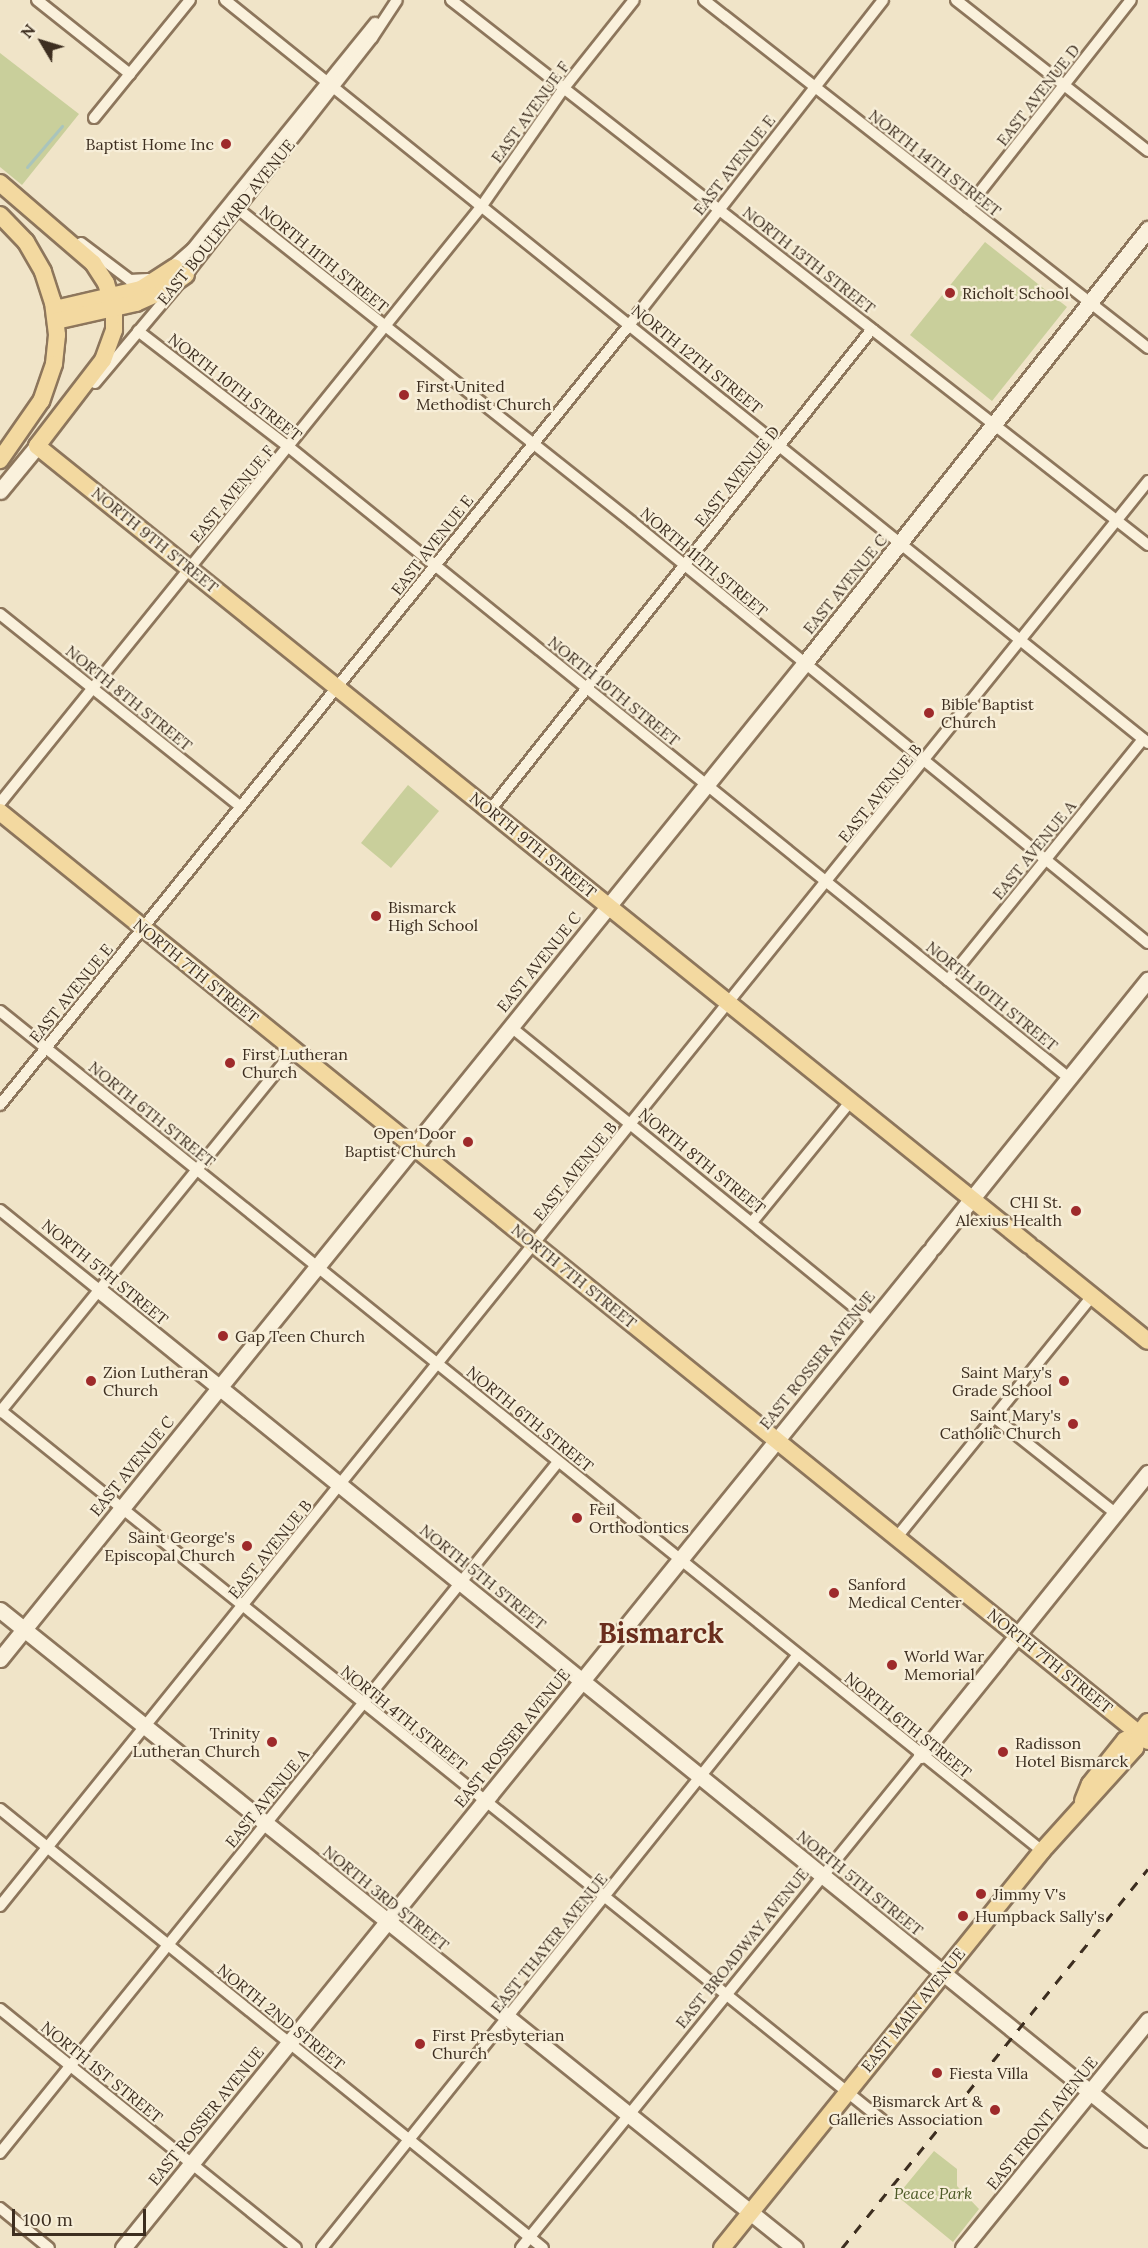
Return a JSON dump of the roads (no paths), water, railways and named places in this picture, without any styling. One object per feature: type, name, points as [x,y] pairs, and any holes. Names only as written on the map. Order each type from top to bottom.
[{"type":"main road","points":[[7,188],[93,263],[113,303]]},
{"type":"main road","points":[[0,215],[38,261],[56,315],[56,355],[45,393],[31,420],[0,461]]},
{"type":"main road","points":[[56,315],[155,295],[180,271]]},
{"type":"main road","name":"EAST BOULEVARD AVENUE","points":[[37,446],[94,373],[110,346],[113,303]]},
{"type":"main road","points":[[0,461],[16,452],[37,446]]},
{"type":"main road","name":"NORTH 9TH STREET","points":[[37,446],[339,685],[490,810],[1148,1341]]},
{"type":"main road","name":"NORTH 7TH STREET","points":[[0,812],[1018,1635],[1145,1732]]},
{"type":"main road","name":"EAST MAIN AVENUE","points":[[722,2248],[1083,1802],[1090,1784],[1125,1740],[1145,1732]]},
{"type":"street","points":[[37,0],[129,74]]},
{"type":"street","points":[[94,118],[190,0]]},
{"type":"street","name":"NORTH 12TH STREET","points":[[225,0],[1023,640],[1145,741]]},
{"type":"street","name":"EAST BOULEVARD AVENUE","points":[[54,423],[92,387],[138,331],[180,271],[397,0]]},
{"type":"street","name":"NORTH 13TH STREET","points":[[451,0],[1148,545]]},
{"type":"street","name":"EAST AVENUE F","points":[[0,802],[290,448],[481,207],[564,88],[634,0]]},
{"type":"street","name":"NORTH 14TH STREET","points":[[704,0],[1148,348]]},
{"type":"street","name":"EAST AVENUE E","points":[[0,1105],[630,324],[883,0]]},
{"type":"street","points":[[956,0],[1148,151]]},
{"type":"street","name":"EAST AVENUE D","points":[[968,207],[1131,0]]},
{"type":"street","name":"EAST BOULEVARD AVENUE","points":[[7,188],[47,215],[130,280],[144,281],[180,271],[238,209],[330,84]]},
{"type":"street","name":"NORTH 11TH STREET","points":[[238,209],[532,443],[1148,943]]},
{"type":"street","name":"EAST AVENUE C","points":[[0,1659],[804,664],[1148,229]]},
{"type":"street","name":"EAST AVENUE D","points":[[490,810],[872,329]]},
{"type":"street","name":"NORTH 10TH STREET","points":[[138,331],[290,448],[1069,1078]]},
{"type":"street","name":"EAST BOULEVARD AVENUE","points":[[0,491],[37,446]]},
{"type":"street","name":"EAST AVENUE B","points":[[0,1906],[1023,640],[1148,481]]},
{"type":"street","name":"NORTH 8TH STREET","points":[[0,614],[240,806]]},
{"type":"street","name":"EAST AVENUE A","points":[[948,980],[1145,741]]},
{"type":"street","name":"EAST ROSSER AVENUE","points":[[123,2248],[1148,981]]},
{"type":"street","name":"NORTH 6TH STREET","points":[[0,1011],[797,1656],[1042,1851]]},
{"type":"street","name":"NORTH 8TH STREET","points":[[511,1027],[753,1221],[872,1321]]},
{"type":"street","points":[[0,1411],[295,1049]]},
{"type":"street","points":[[753,1221],[851,1101]]},
{"type":"street","name":"NORTH 5TH STREET","points":[[0,1210],[1148,2139]]},
{"type":"street","points":[[897,1537],[1092,1296]]},
{"type":"street","name":"NORTH 4TH STREET","points":[[0,1411],[882,2120]]},
{"type":"street","points":[[993,1417],[1116,1513]]},
{"type":"street","name":"EAST AVENUE A","points":[[0,2153],[558,1462]]},
{"type":"street","name":"EAST BROADWAY AVENUE","points":[[521,2248],[1148,1473]]},
{"type":"street","name":"NORTH 3RD STREET","points":[[0,1610],[795,2248]]},
{"type":"street","name":"EAST THAYER AVENUE","points":[[322,2248],[797,1656]]},
{"type":"street","name":"NORTH 2ND STREET","points":[[0,1809],[543,2248]]},
{"type":"street","name":"NORTH 1ST STREET","points":[[0,2009],[296,2248]]},
{"type":"street","name":"EAST FRONT AVENUE","points":[[963,2248],[1148,2020]]},
{"type":"street","points":[[0,2208],[50,2248]]},
{"type":"waterway","points":[[27,167],[62,126]]},
{"type":"railway","points":[[842,2248],[1148,1869]]},
{"type":"place","name":"Baptist Home Inc","points":[[226,144]]},
{"type":"place","name":"Richolt School","points":[[950,293]]},
{"type":"place","name":"First United Methodist Church","points":[[404,395]]},
{"type":"place","name":"Bible Baptist Church","points":[[929,713]]},
{"type":"place","name":"Bismarck High School","points":[[376,916]]},
{"type":"place","name":"First Lutheran Church","points":[[230,1063]]},
{"type":"place","name":"Open Door Baptist Church","points":[[468,1142]]},
{"type":"place","name":"CHI St. Alexius Health","points":[[1076,1211]]},
{"type":"place","name":"Gap Teen Church","points":[[223,1336]]},
{"type":"place","name":"Zion Lutheran Church","points":[[91,1381]]},
{"type":"place","name":"Saint Mary's Grade School","points":[[1064,1381]]},
{"type":"place","name":"Saint Mary's Catholic Church","points":[[1073,1424]]},
{"type":"place","name":"Feil Orthodontics","points":[[577,1518]]},
{"type":"place","name":"Saint George's Episcopal Church","points":[[247,1546]]},
{"type":"place","name":"Sanford Medical Center","points":[[834,1593]]},
{"type":"place","name":"World War Memorial","points":[[892,1665]]},
{"type":"place","name":"Trinity Lutheran Church","points":[[272,1742]]},
{"type":"place","name":"Radisson Hotel Bismarck","points":[[1003,1752]]},
{"type":"place","name":"Jimmy V's","points":[[981,1894]]},
{"type":"place","name":"Humpback Sally's","points":[[963,1916]]},
{"type":"place","name":"First Presbyterian Church","points":[[420,2044]]},
{"type":"place","name":"Fiesta Villa","points":[[937,2073]]},
{"type":"place","name":"Bismarck Art & Galleries Association","points":[[995,2110]]},
{"type":"district","name":"Bismarck","points":[[661,1633]]},
{"type":"park label","name":"Peace Park","points":[[933,2193]]}]
